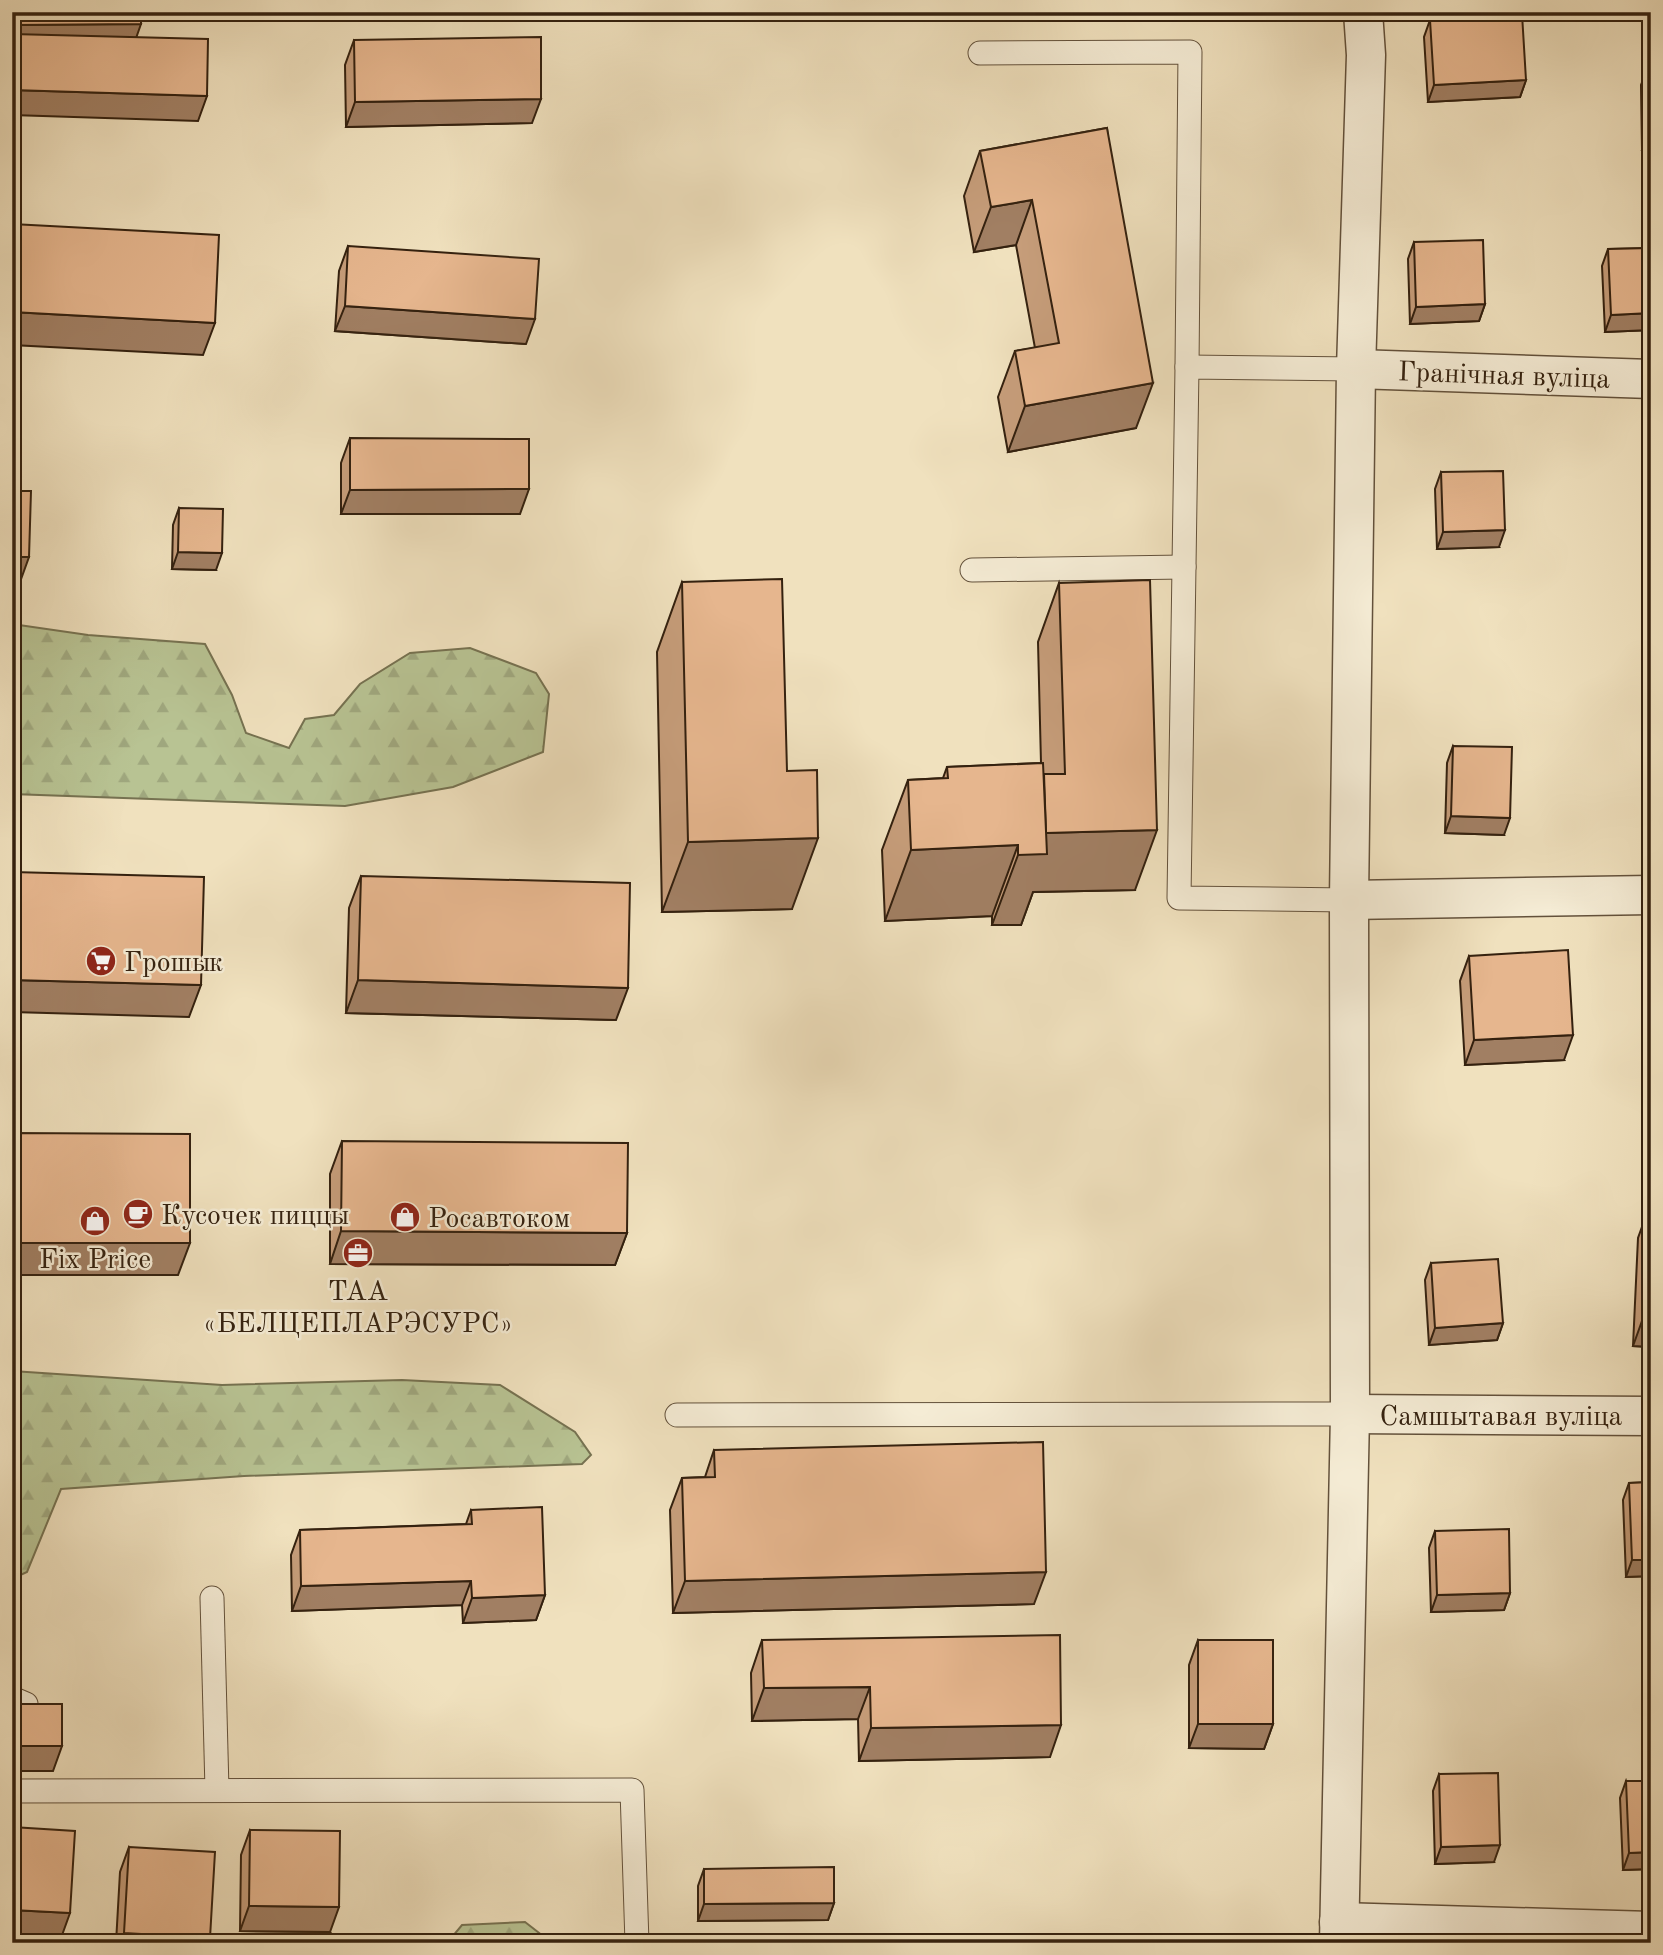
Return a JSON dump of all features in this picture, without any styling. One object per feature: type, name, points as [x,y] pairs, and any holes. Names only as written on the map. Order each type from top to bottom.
[{"type":"street","points":[[1363,12],[1366,55],[1356,369],[1349,900],[1350,1414],[1339,1933],[1651,1931]]},
{"type":"street","name":"Гранічная вуліца","points":[[1356,369],[1651,380]]},
{"type":"street","points":[[1349,900],[1651,894]]},
{"type":"street","name":"Самшытавая вуліца","points":[[1350,1414],[1651,1416]]},
{"type":"lane","points":[[980,53],[1190,52],[1179,898],[1349,900]]},
{"type":"lane","points":[[1187,367],[1356,369]]},
{"type":"lane","points":[[972,570],[1184,567]]},
{"type":"lane","points":[[677,1415],[1350,1414]]},
{"type":"lane","points":[[212,1598],[217,1790]]},
{"type":"lane","points":[[12,1791],[632,1790],[637,1943]]},
{"type":"green space","points":[[12,624],[88,635],[205,644],[232,695],[246,733],[289,748],[305,719],[334,715],[360,684],[410,653],[470,648],[536,673],[549,694],[543,752],[453,787],[345,806],[12,794]]},
{"type":"green space","points":[[12,1371],[222,1385],[402,1380],[500,1385],[575,1432],[591,1455],[582,1464],[244,1476],[61,1489],[27,1572],[12,1579]]},
{"type":"green space","points":[[525,1922],[552,1943],[447,1943],[462,1925]]},
{"type":"building","points":[[12,12],[141,12],[141,24],[12,25]]},
{"type":"building","points":[[1522,14],[1526,80],[1434,85],[1430,20]]},
{"type":"building","points":[[12,34],[208,39],[207,96],[12,90]]},
{"type":"building","points":[[541,37],[541,99],[355,102],[354,40]]},
{"type":"building","points":[[1651,68],[1651,133],[1648,133],[1647,69]]},
{"type":"building","points":[[1107,128],[1153,383],[1025,406],[1015,351],[1059,343],[1032,200],[991,207],[980,151]]},
{"type":"building","points":[[12,224],[219,235],[215,323],[12,312]]},
{"type":"building","points":[[1483,240],[1485,304],[1416,307],[1414,242]]},
{"type":"building","points":[[348,246],[539,259],[535,319],[345,306]]},
{"type":"building","points":[[1651,248],[1651,313],[1611,315],[1608,249]]},
{"type":"building","points":[[350,438],[529,439],[529,489],[350,490]]},
{"type":"building","points":[[1503,471],[1505,530],[1443,532],[1441,472]]},
{"type":"building","points":[[12,491],[31,491],[29,557],[12,557]]},
{"type":"building","points":[[179,508],[223,509],[222,553],[178,552]]},
{"type":"building","points":[[782,579],[787,771],[817,770],[818,838],[688,842],[682,582]]},
{"type":"building","points":[[1150,580],[1157,830],[1046,833],[1044,774],[1065,774],[1059,583]]},
{"type":"building","points":[[1453,746],[1512,747],[1510,818],[1451,816]]},
{"type":"building","points":[[1043,763],[1047,854],[1018,855],[1018,845],[911,850],[908,780],[948,778],[947,767]]},
{"type":"building","name":"Грошык","points":[[12,872],[204,877],[201,985],[12,980]]},
{"type":"building","points":[[361,876],[630,883],[628,988],[358,980]]},
{"type":"building","points":[[1568,950],[1573,1035],[1474,1040],[1469,956]]},
{"type":"building","name":"Fix Price","points":[[12,1133],[190,1134],[190,1243],[12,1243]]},
{"type":"building","points":[[342,1141],[628,1143],[627,1233],[341,1231]]},
{"type":"building","points":[[1647,1213],[1651,1213],[1651,1321],[1642,1321]]},
{"type":"building","points":[[1498,1259],[1503,1323],[1435,1328],[1431,1263]]},
{"type":"building","points":[[1043,1442],[1046,1572],[685,1581],[682,1478],[715,1477],[714,1450]]},
{"type":"building","points":[[1651,1482],[1651,1560],[1632,1560],[1629,1483]]},
{"type":"building","points":[[542,1507],[545,1595],[472,1598],[471,1581],[301,1586],[300,1530],[472,1524],[471,1510]]},
{"type":"building","points":[[1509,1529],[1510,1593],[1437,1595],[1435,1531]]},
{"type":"building","points":[[1060,1635],[1061,1725],[871,1728],[870,1687],[764,1688],[762,1640]]},
{"type":"building","points":[[1198,1640],[1273,1640],[1273,1724],[1198,1724]]},
{"type":"building","points":[[12,1704],[62,1704],[62,1746],[12,1746]]},
{"type":"building","points":[[1498,1773],[1500,1845],[1441,1847],[1439,1774]]},
{"type":"building","points":[[1626,1781],[1651,1781],[1651,1852],[1629,1853]]},
{"type":"building","points":[[12,1827],[75,1831],[70,1913],[12,1910]]},
{"type":"building","points":[[250,1830],[340,1831],[339,1907],[249,1906]]},
{"type":"building","points":[[129,1847],[215,1852],[210,1938],[124,1933]]},
{"type":"building","points":[[834,1867],[834,1903],[704,1904],[704,1869]]},
{"type":"building","points":[[1295,1941],[1295,1943],[1236,1943]]},
{"type":"place","name":"Грошык","points":[[101,961]]},
{"type":"place","name":"Кусочек пиццы","points":[[138,1214]]},
{"type":"place","name":"Росавтоком","points":[[405,1217]]},
{"type":"place","name":"Fix Price","points":[[95,1221]]},
{"type":"place","name":"ТАА «БЕЛЦЕПЛАРЭСУРС»","points":[[358,1253]]}]
